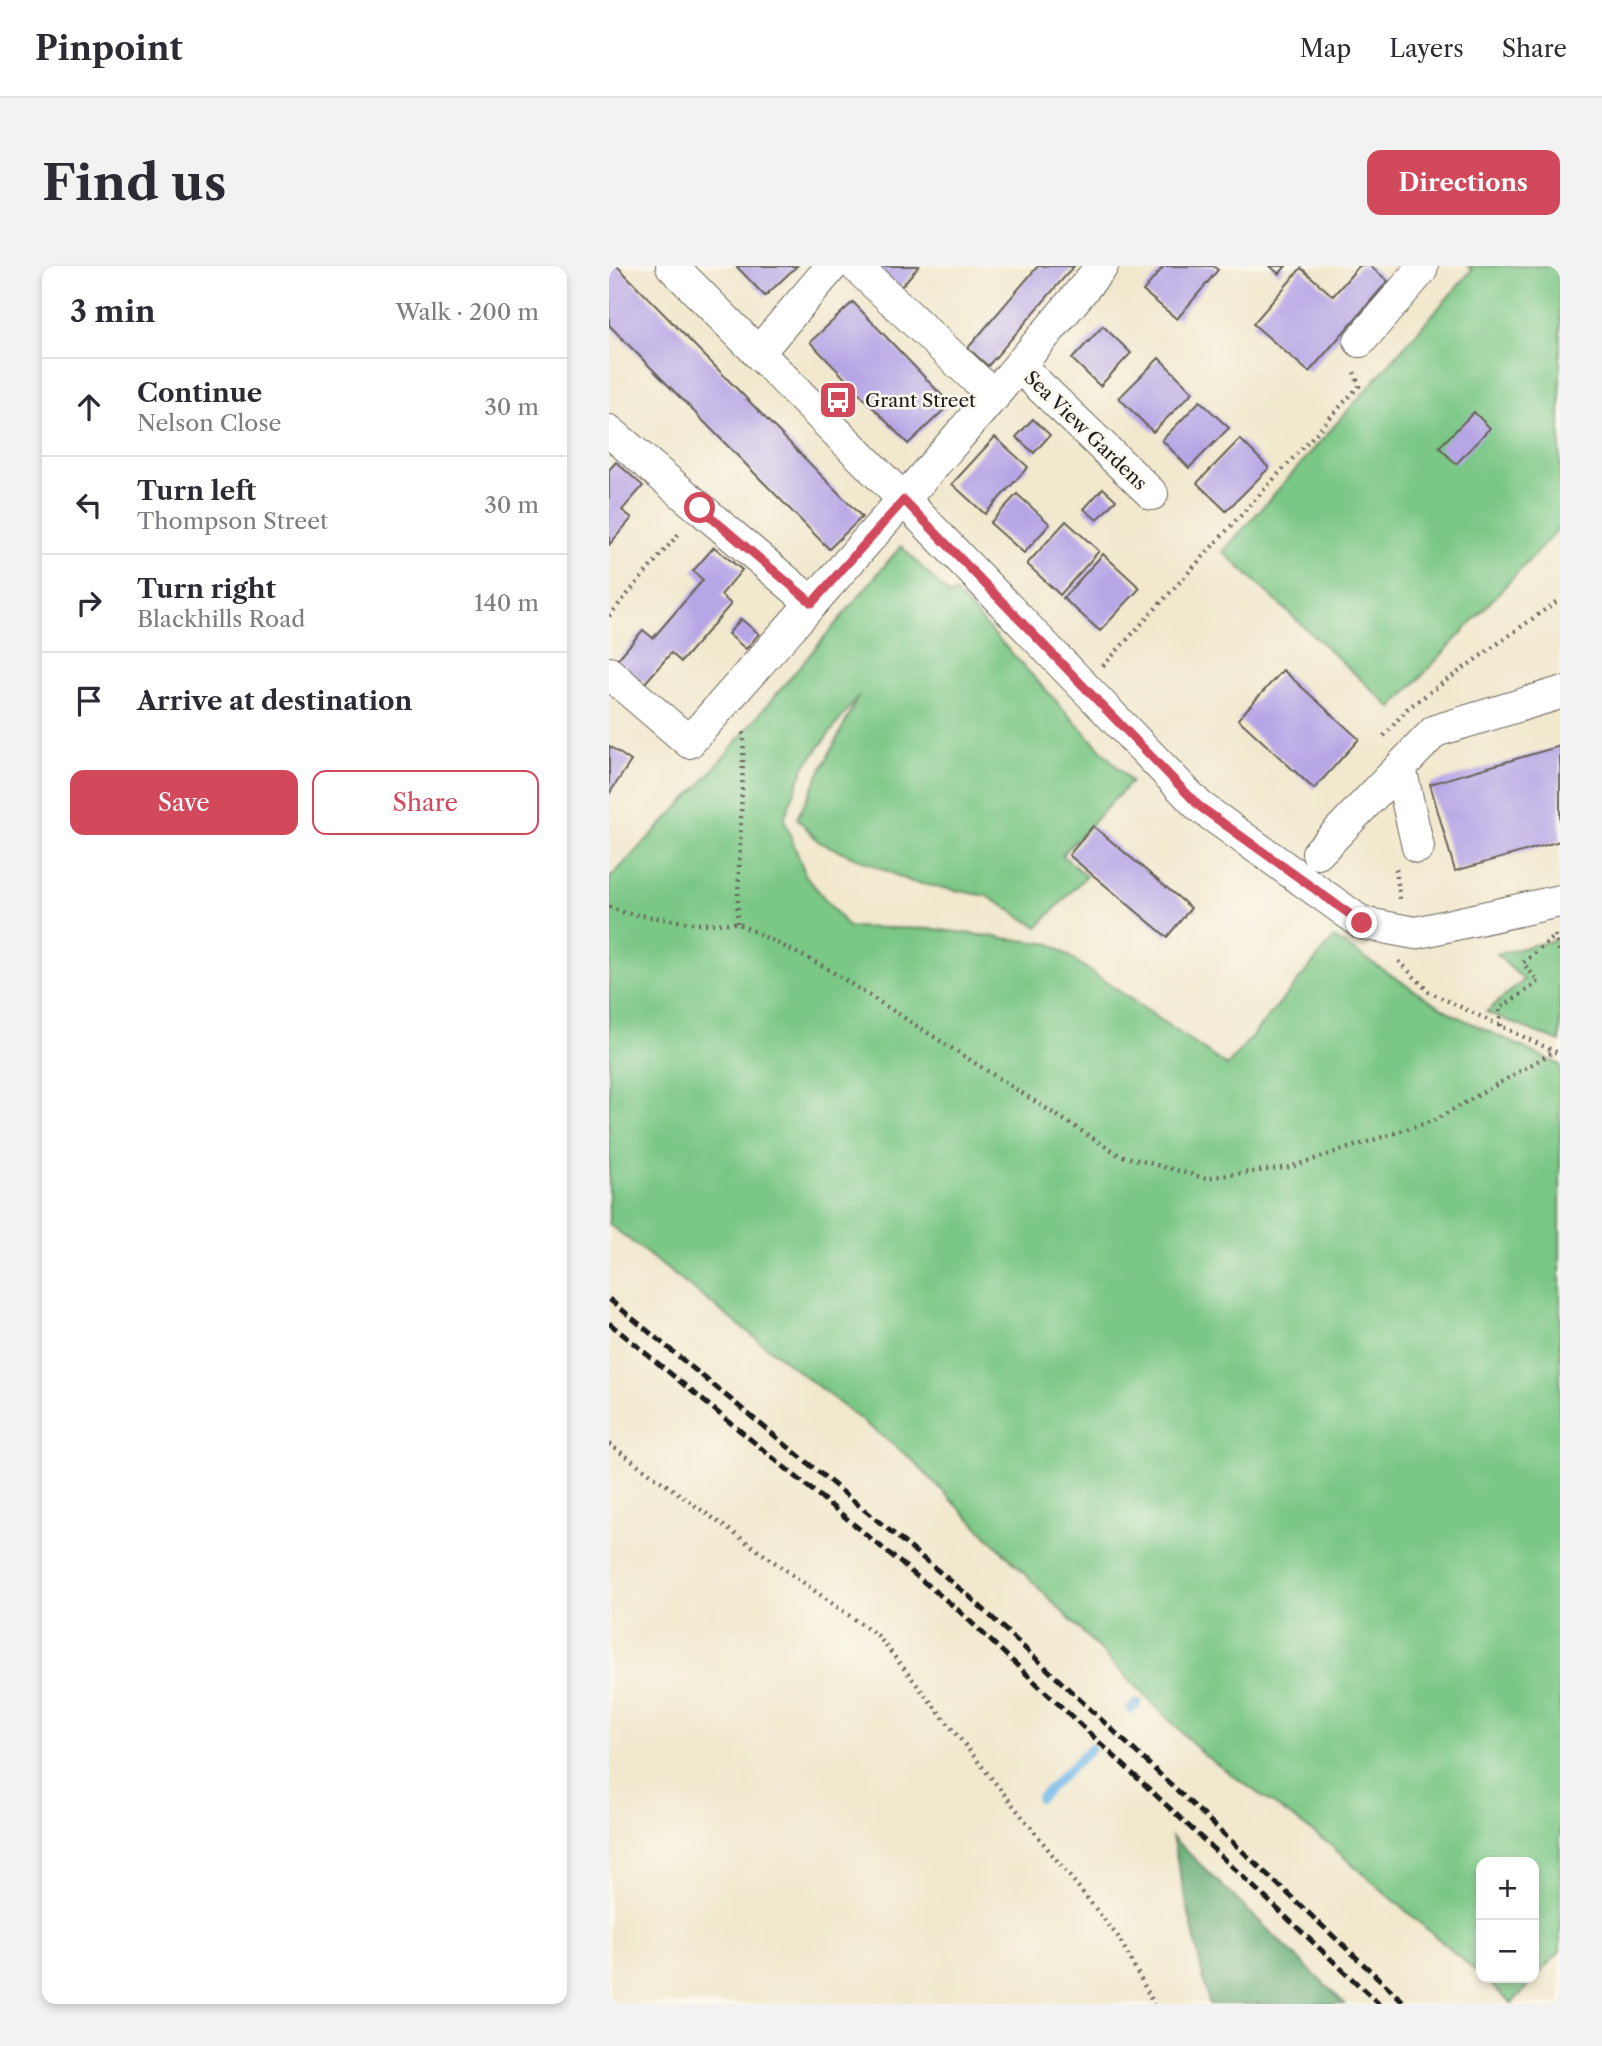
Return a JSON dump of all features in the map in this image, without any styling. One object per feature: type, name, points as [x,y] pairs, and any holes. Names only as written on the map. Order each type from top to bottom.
[{"type":"street","points":[[672,266],[904,500],[1199,806],[1362,923],[1415,933],[1560,901]]},
{"type":"street","points":[[758,353],[832,266]]},
{"type":"street","points":[[856,266],[994,396]]},
{"type":"street","points":[[609,673],[689,742],[904,500],[1102,266]]},
{"type":"street","points":[[1360,341],[1422,266]]},
{"type":"street","name":"Sea View Gardens","points":[[1020,366],[1152,494]]},
{"type":"street","points":[[609,432],[812,603]]},
{"type":"street","points":[[1318,853],[1435,731],[1560,693]]},
{"type":"street","points":[[1400,768],[1418,847]]},
{"type":"path","points":[[1084,687],[1359,386],[1349,360],[1360,341]]},
{"type":"path","points":[[609,616],[700,508]]},
{"type":"path","points":[[725,701],[744,735],[737,923]]},
{"type":"path","points":[[609,907],[625,913],[698,924],[737,923],[823,967],[1119,1155],[1205,1178],[1290,1167],[1435,1120],[1557,1052]]},
{"type":"path","points":[[1501,1026],[1499,1009],[1539,982],[1523,963],[1555,936]]},
{"type":"path","points":[[1429,992],[1557,1052]]},
{"type":"path","points":[[609,1444],[878,1636],[1119,1938],[1154,2004]]},
{"type":"green space","points":[[1468,266],[1560,266],[1560,527],[1392,708],[1223,552],[1472,270]]},
{"type":"green space","points":[[901,546],[950,596],[955,592],[1131,782],[1062,855],[1086,876],[1038,927],[987,896],[912,882],[819,842],[797,818],[859,695],[804,767],[784,819],[806,876],[848,927],[933,929],[1051,944],[1227,1066],[1334,938],[1452,1014],[1560,1065],[1560,1951],[1539,1974],[1539,1857],[1476,1857],[1476,1972],[1328,1843],[1204,1755],[910,1458],[609,1224],[609,879],[700,785]]},
{"type":"green space","points":[[1560,939],[1560,1042],[1486,1012],[1524,980],[1496,954]]},
{"type":"green space","points":[[1172,1837],[1345,2004],[1209,2004]]},
{"type":"green space","points":[[1489,1983],[1530,1983],[1512,2003]]},
{"type":"building","points":[[609,266],[617,266],[862,517],[829,549],[609,325]]},
{"type":"building","points":[[736,266],[797,266],[765,296]]},
{"type":"building","points":[[873,266],[919,266],[900,288]]},
{"type":"building","points":[[1038,266],[1074,266],[988,366],[968,348]]},
{"type":"building","points":[[1164,266],[1213,266],[1218,270],[1177,319],[1143,291]]},
{"type":"building","points":[[1270,266],[1286,266],[1279,274]]},
{"type":"building","points":[[1359,266],[1370,266],[1388,281],[1309,372],[1253,324],[1301,268],[1333,296]]},
{"type":"building","points":[[853,302],[950,404],[908,444],[810,342]]},
{"type":"building","points":[[1103,326],[1131,353],[1100,386],[1072,359]]},
{"type":"building","points":[[1159,358],[1193,392],[1153,432],[1119,398]]},
{"type":"building","points":[[1200,401],[1229,428],[1189,468],[1162,440]]},
{"type":"building","points":[[1474,412],[1490,428],[1456,464],[1439,447]]},
{"type":"building","points":[[1033,419],[1050,435],[1034,453],[1016,437]]},
{"type":"building","points":[[995,437],[1028,467],[985,514],[952,484]]},
{"type":"building","points":[[1240,439],[1269,468],[1226,511],[1197,483]]},
{"type":"building","points":[[616,462],[643,486],[622,510],[632,518],[609,545],[609,470]]},
{"type":"building","points":[[1103,488],[1116,500],[1097,520],[1084,509]]},
{"type":"building","points":[[1017,494],[1050,524],[1024,553],[990,523]]},
{"type":"building","points":[[1066,521],[1099,551],[1060,595],[1027,564]]},
{"type":"building","points":[[714,547],[742,570],[721,595],[731,604],[681,662],[671,653],[645,683],[617,660],[643,630],[653,638],[703,580],[693,571]]},
{"type":"building","points":[[1103,554],[1140,588],[1100,631],[1063,598]]},
{"type":"building","points":[[741,619],[759,634],[746,649],[728,634]]},
{"type":"building","points":[[1283,670],[1359,739],[1314,789],[1238,719]]},
{"type":"building","points":[[609,746],[631,761],[609,794]]},
{"type":"building","points":[[1560,746],[1560,841],[1455,871],[1430,784]]},
{"type":"building","points":[[1093,826],[1191,908],[1167,937],[1069,855]]},
{"type":"waterway","points":[[1131,1709],[1138,1703]]},
{"type":"waterway","points":[[1040,1798],[1091,1748]]},
{"type":"railway","points":[[609,1299],[970,1597],[1406,2004]]},
{"type":"railway","points":[[609,1323],[958,1610],[1379,2004]]},
{"type":"place","name":"Grant Street","points":[[838,400]]},
{"type":"route","points":[[700,508],[812,603],[904,500],[1199,806],[1362,923]]}]
